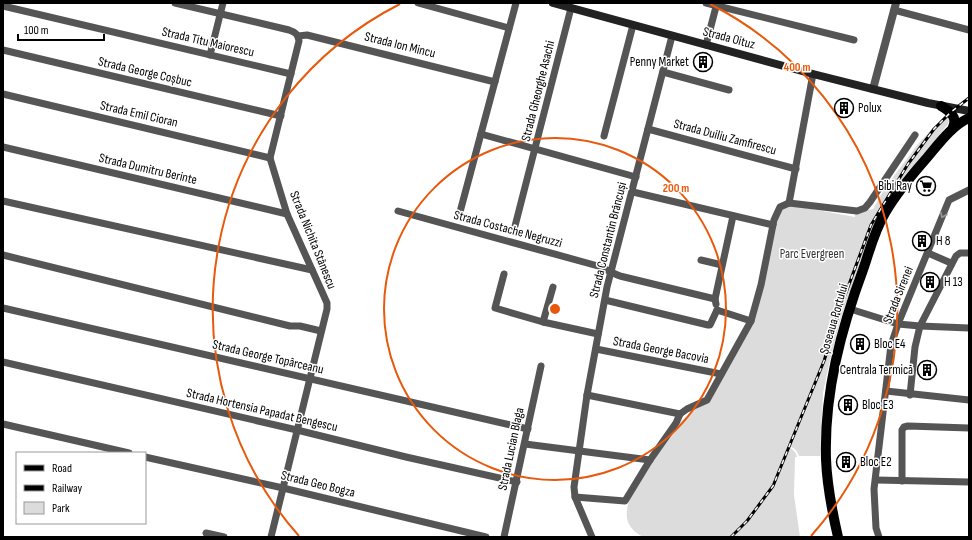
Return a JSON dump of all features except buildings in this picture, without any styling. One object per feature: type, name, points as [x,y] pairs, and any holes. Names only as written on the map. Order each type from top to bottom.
[{"type":"main road","name":"Strada Oituz","points":[[553,3],[577,7],[633,25],[813,74],[969,112]]},
{"type":"main road","points":[[940,106],[951,112],[954,117],[955,121],[951,130]]},
{"type":"main road","name":"Șoseaua Portului","points":[[838,537],[831,508],[828,483],[826,425],[833,373],[850,309],[884,214],[916,170],[969,112]]},
{"type":"main road","name":"Șoseaua Portului","points":[[951,130],[969,118]]},
{"type":"street","points":[[175,3],[289,30],[298,36],[299,41],[270,158]]},
{"type":"street","points":[[210,55],[223,3]]},
{"type":"street","points":[[418,3],[509,28]]},
{"type":"street","points":[[460,212],[516,3]]},
{"type":"street","points":[[706,3],[854,40]]},
{"type":"street","points":[[706,45],[717,5]]},
{"type":"street","name":"Strada Titu Maiorescu","points":[[3,6],[291,74]]},
{"type":"street","points":[[873,89],[895,6],[969,30]]},
{"type":"street","name":"Strada Gheorghe Asachi","points":[[577,7],[534,149],[636,177]]},
{"type":"street","points":[[604,136],[633,25]]},
{"type":"street","name":"Strada Ion Mincu","points":[[298,36],[307,35],[495,82]]},
{"type":"street","name":"Strada Constantin Brâncuși","points":[[575,497],[574,477],[587,394],[605,300],[672,36]]},
{"type":"street","name":"Strada George Coșbuc","points":[[3,50],[281,116]]},
{"type":"street","points":[[663,72],[729,90]]},
{"type":"street","points":[[789,203],[813,74]]},
{"type":"street","name":"Strada Emil Cioran","points":[[3,94],[270,158]]},
{"type":"street","name":"Strada Duiliu Zamfirescu","points":[[648,129],[796,169]]},
{"type":"street","points":[[481,134],[534,149],[514,226]]},
{"type":"street","points":[[592,537],[575,497],[624,501],[676,423],[680,414],[687,409],[707,400],[751,321],[761,285],[775,215],[780,207],[789,203],[857,210],[864,208],[870,202],[915,135]]},
{"type":"street","name":"Strada Dumitru Berinte","points":[[3,147],[287,214]]},
{"type":"street","name":"Strada Nichita Stănescu","points":[[270,158],[287,214],[327,303],[271,537]]},
{"type":"street","name":"Strada Sirenei","points":[[878,537],[876,528],[874,489],[891,345],[898,324],[949,200],[969,190]]},
{"type":"street","points":[[633,192],[773,225]]},
{"type":"street","points":[[3,201],[312,270]]},
{"type":"street","name":"Strada Costache Negruzzi","points":[[398,211],[598,266],[611,273]]},
{"type":"street","points":[[605,300],[710,325],[716,310],[715,299],[733,216]]},
{"type":"street","points":[[928,252],[951,264]]},
{"type":"street","points":[[910,395],[920,326],[956,256],[960,253],[969,254]]},
{"type":"street","points":[[3,255],[290,326],[300,326],[321,331]]},
{"type":"street","points":[[701,260],[722,265]]},
{"type":"street","points":[[611,273],[715,299]]},
{"type":"street","points":[[504,274],[495,308],[543,322],[598,334]]},
{"type":"street","points":[[543,322],[552,287]]},
{"type":"street","name":"Strada George Topârceanu","points":[[3,308],[528,430]]},
{"type":"street","points":[[850,309],[898,324],[969,328]]},
{"type":"street","points":[[716,310],[751,321]]},
{"type":"street","name":"Strada George Bacovia","points":[[596,349],[721,374]]},
{"type":"street","name":"Strada Hortensia Papadat Bengescu","points":[[3,362],[517,482]]},
{"type":"street","name":"Strada Lucian Blaga","points":[[504,537],[541,366]]},
{"type":"street","points":[[886,391],[910,395],[969,400]]},
{"type":"street","points":[[587,394],[680,414]]},
{"type":"street","points":[[3,424],[125,452]]},
{"type":"street","points":[[902,481],[902,430],[904,427],[969,428]]},
{"type":"street","points":[[525,444],[650,460]]},
{"type":"street","name":"Strada Geo Bogza","points":[[146,457],[283,488],[486,537]]},
{"type":"street","points":[[876,480],[969,482]]},
{"type":"street","points":[[206,533],[224,537]]},
{"type":"green space","name":"Parc Evergreen","points":[[946,114],[949,119],[948,124],[911,170],[873,231],[856,274],[841,318],[823,393],[820,456],[799,456],[796,450],[787,444],[797,457],[795,457],[794,495],[800,537],[643,537],[637,533],[629,525],[627,515],[630,497],[676,426],[692,411],[709,401],[756,315],[780,211],[790,205],[855,217],[855,213],[873,209],[885,188],[918,144]]},
{"type":"railway","points":[[731,537],[747,521],[773,486],[824,361],[841,306],[871,225],[908,164],[934,129],[951,112],[969,98]]},
{"type":"place","name":"Penny Market","points":[[703,62]]},
{"type":"place","name":"Polux","points":[[844,108]]},
{"type":"place","name":"Bibi Ray","points":[[926,186]]},
{"type":"place","name":"H 8","points":[[922,241]]},
{"type":"place","name":"H 13","points":[[930,282]]},
{"type":"place","name":"Bloc E4","points":[[860,344]]},
{"type":"place","name":"Centrala Termică","points":[[927,370]]},
{"type":"place","name":"Bloc E3","points":[[848,405]]},
{"type":"place","name":"Bloc E2","points":[[846,462]]}]
